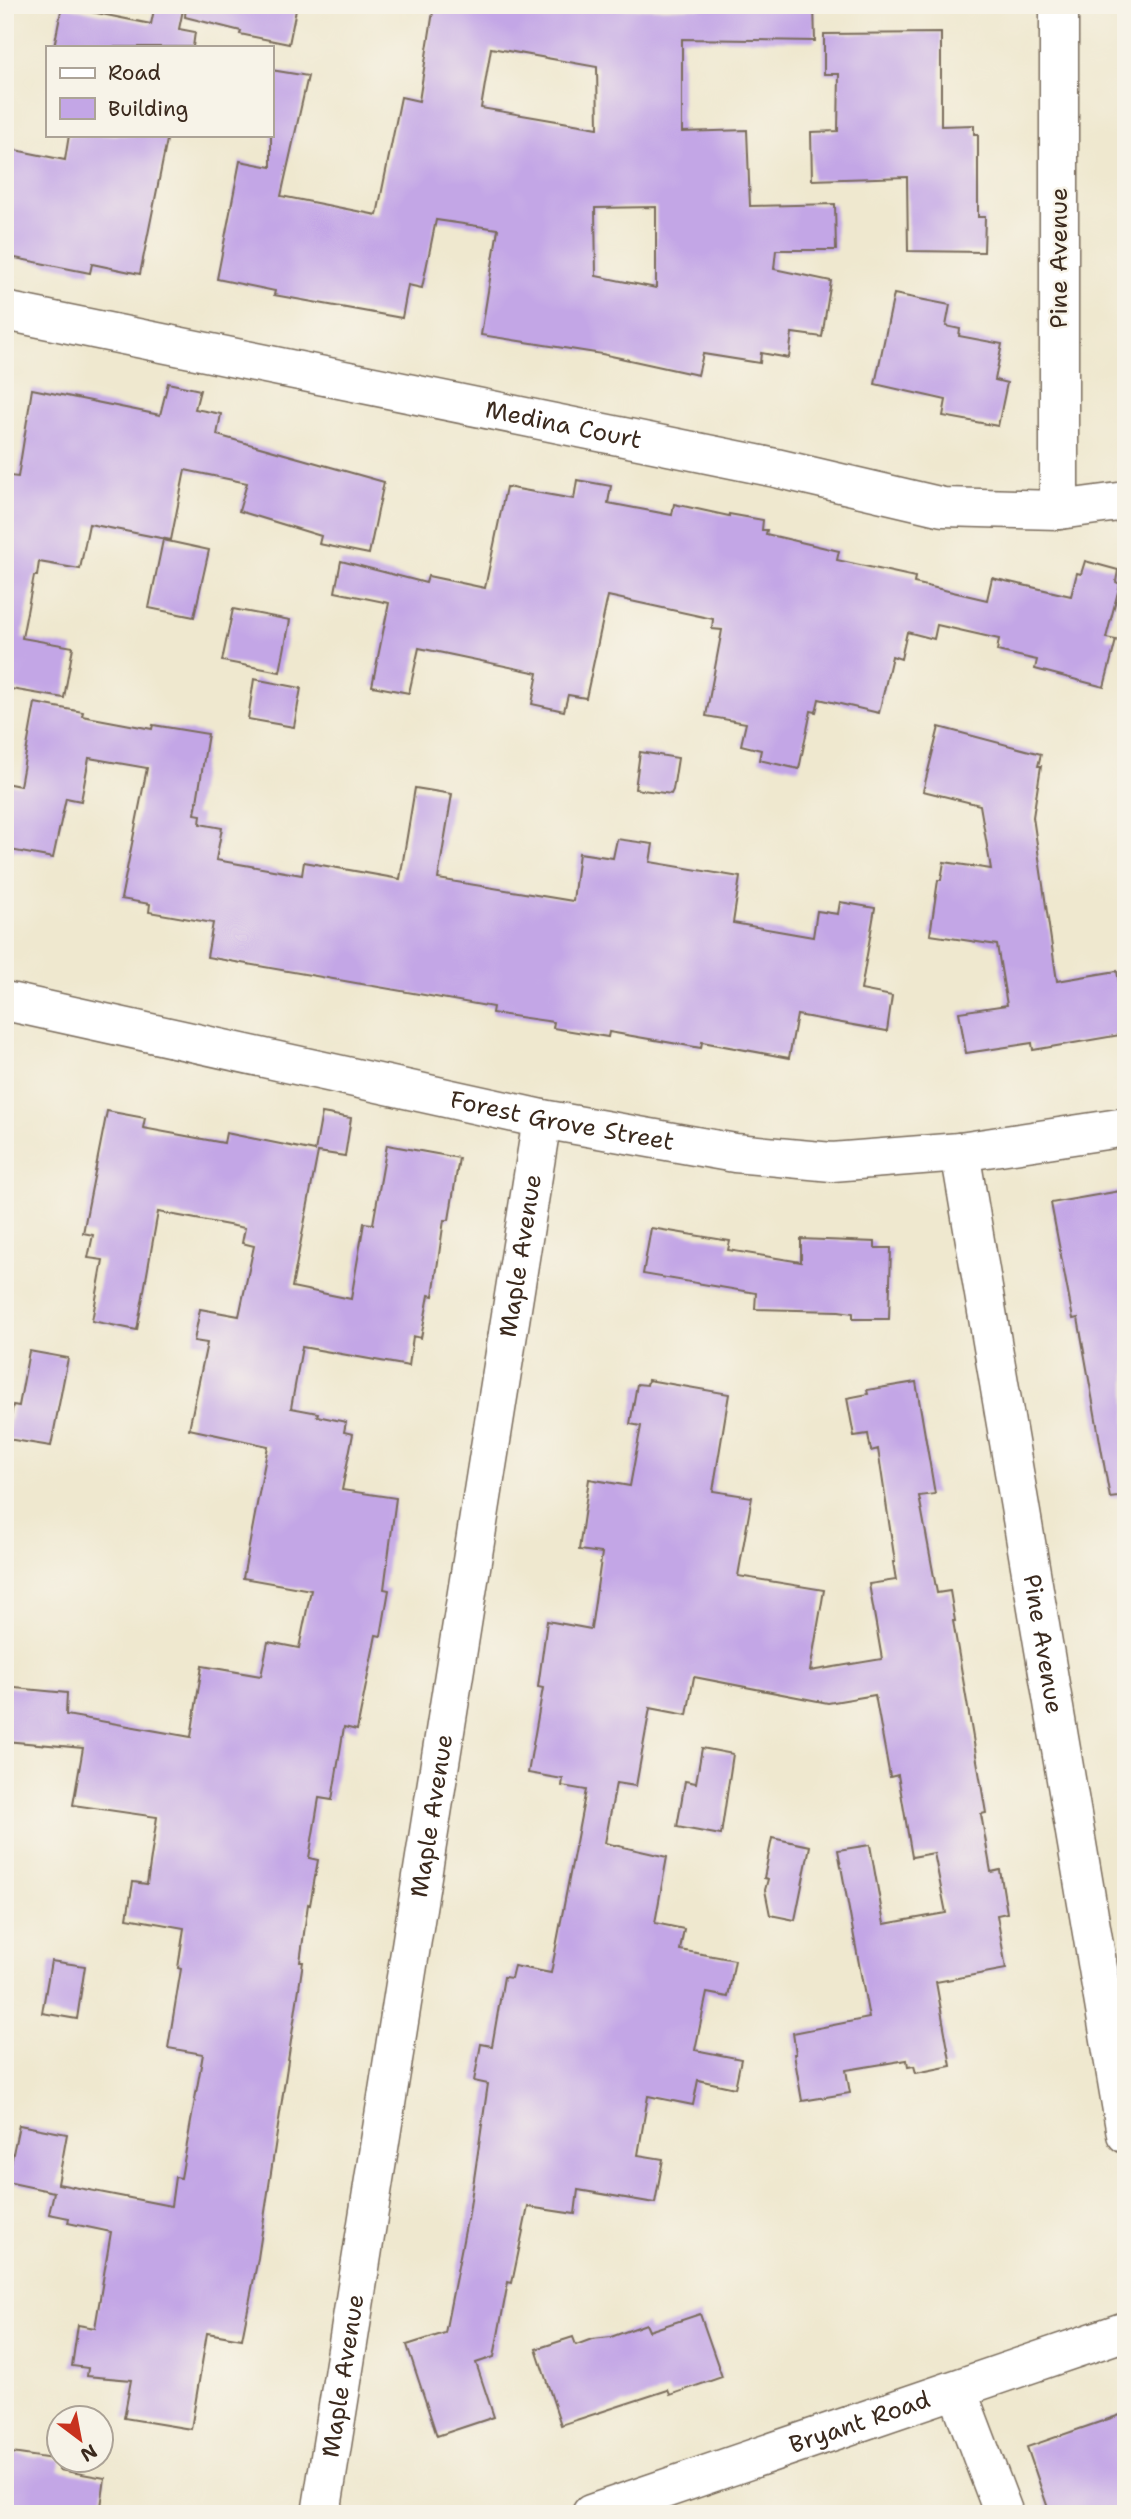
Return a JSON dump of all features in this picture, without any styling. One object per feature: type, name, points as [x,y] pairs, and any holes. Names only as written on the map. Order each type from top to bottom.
[{"type":"street","name":"Pine Avenue","points":[[1059,5],[1059,510]]},
{"type":"street","name":"Medina Court","points":[[5,311],[776,468],[943,507],[1059,510],[1126,501]]},
{"type":"street","name":"Forest Grove Street","points":[[5,1001],[542,1119],[735,1153],[832,1162],[960,1152],[1126,1127]]},
{"type":"street","name":"Maple Avenue","points":[[321,2514],[542,1119]]},
{"type":"street","name":"Pine Avenue","points":[[960,1152],[1126,2134]]},
{"type":"street","name":"Bryant Road","points":[[591,2514],[1126,2331]]},
{"type":"street","points":[[957,2389],[1004,2514]]},
{"type":"building","points":[[155,5],[184,5],[179,29],[195,32],[193,46],[54,46],[62,6],[151,24]]},
{"type":"building","points":[[186,5],[297,5],[289,44],[240,34],[241,31],[185,17]]},
{"type":"building","points":[[434,5],[592,5],[591,9],[814,5],[815,41],[682,39],[682,132],[747,130],[750,206],[835,204],[836,250],[776,250],[774,269],[831,281],[822,337],[792,333],[789,358],[761,353],[760,363],[703,354],[698,375],[602,354],[481,335],[498,229],[436,220],[422,288],[408,285],[402,318],[274,295],[275,291],[217,279],[240,161],[271,167],[273,70],[308,76],[281,196],[377,215],[401,97],[419,101]],"holes":[[[491,48],[597,67],[598,128],[481,108]],[[656,207],[656,288],[596,276],[595,208]]]},
{"type":"building","points":[[941,33],[941,126],[974,125],[974,134],[978,134],[978,217],[985,217],[984,252],[908,251],[907,177],[812,180],[811,132],[838,131],[839,74],[824,74],[824,34]]},
{"type":"building","points":[[69,136],[168,136],[140,274],[92,264],[90,273],[5,256],[5,148],[65,160]]},
{"type":"building","points":[[894,294],[950,305],[946,326],[960,329],[959,336],[1002,344],[995,380],[1007,383],[998,426],[943,416],[946,400],[875,384]]},
{"type":"building","points":[[168,383],[200,390],[195,409],[221,414],[217,435],[384,482],[369,554],[319,544],[321,536],[239,511],[247,483],[185,470],[171,540],[89,524],[80,569],[39,562],[22,638],[73,647],[64,698],[5,688],[5,502],[10,476],[18,477],[32,389],[160,415]]},
{"type":"building","points":[[577,480],[611,486],[608,503],[672,515],[674,504],[763,520],[762,530],[767,530],[766,534],[839,551],[837,560],[915,577],[914,583],[987,600],[992,578],[1071,596],[1077,573],[1081,574],[1085,561],[1118,570],[1116,582],[1120,584],[1106,638],[1116,640],[1104,687],[1035,669],[1037,660],[997,651],[999,639],[937,625],[934,639],[907,632],[901,659],[892,656],[879,713],[819,699],[816,712],[811,711],[799,769],[759,760],[761,750],[741,745],[746,723],[706,716],[722,630],[712,629],[713,619],[608,596],[586,698],[568,695],[564,711],[532,704],[538,673],[419,648],[409,693],[372,686],[389,603],[335,592],[341,561],[426,583],[428,576],[485,588],[506,487],[574,499]]},
{"type":"building","points":[[163,540],[209,550],[194,617],[149,608]]},
{"type":"building","points":[[233,609],[290,620],[280,672],[222,661]]},
{"type":"building","points":[[254,679],[301,688],[294,727],[248,719]]},
{"type":"building","points":[[35,703],[83,712],[82,716],[152,729],[153,725],[208,734],[195,814],[201,815],[200,824],[222,828],[216,860],[302,875],[304,862],[400,879],[415,788],[452,794],[438,879],[573,901],[579,853],[613,858],[617,839],[653,844],[650,862],[740,877],[733,923],[813,937],[817,911],[838,914],[840,902],[875,908],[861,990],[892,996],[887,1031],[797,1015],[789,1058],[702,1042],[701,1048],[609,1032],[608,1037],[553,1028],[554,1022],[492,1013],[493,1007],[207,957],[213,923],[149,912],[150,904],[121,899],[147,768],[89,758],[81,801],[66,798],[53,858],[5,849],[5,783],[20,786]]},
{"type":"building","points":[[939,727],[1041,754],[1033,817],[1057,981],[1117,971],[1119,982],[1126,981],[1126,1034],[1033,1050],[1032,1043],[966,1053],[959,1012],[1007,1005],[997,945],[930,935],[938,880],[941,880],[944,862],[991,869],[980,805],[923,791]]},
{"type":"building","points":[[640,752],[678,758],[671,794],[635,789]]},
{"type":"building","points":[[107,1111],[145,1118],[143,1128],[224,1143],[226,1133],[315,1151],[322,1113],[351,1118],[345,1156],[318,1152],[292,1287],[351,1299],[364,1223],[373,1224],[387,1145],[459,1158],[449,1220],[444,1220],[433,1296],[429,1295],[421,1338],[413,1336],[409,1366],[302,1347],[291,1408],[346,1422],[344,1432],[353,1434],[342,1490],[396,1498],[384,1589],[389,1590],[381,1636],[376,1635],[357,1730],[344,1727],[332,1800],[319,1798],[309,1858],[318,1860],[310,1905],[308,1904],[300,1962],[303,1962],[258,2258],[242,2339],[207,2333],[191,2429],[124,2418],[131,2380],[87,2376],[88,2368],[72,2366],[78,2325],[95,2328],[111,2232],[68,2223],[69,2218],[49,2214],[54,2192],[7,2182],[19,2125],[67,2134],[58,2184],[171,2206],[175,2177],[181,2178],[203,2054],[168,2048],[181,1969],[178,1968],[184,1928],[127,1918],[133,1882],[147,1884],[157,1817],[73,1805],[83,1748],[5,1741],[5,1687],[67,1693],[66,1715],[191,1737],[202,1666],[261,1676],[268,1642],[299,1648],[311,1590],[243,1578],[268,1446],[189,1429],[207,1343],[194,1341],[200,1309],[239,1316],[254,1246],[242,1243],[245,1228],[158,1212],[137,1330],[92,1321],[103,1260],[88,1258],[93,1235],[83,1233]]},
{"type":"building","points":[[1126,1190],[1126,1496],[1110,1498],[1078,1318],[1073,1319],[1051,1203]]},
{"type":"building","points":[[651,1228],[730,1241],[728,1250],[801,1262],[801,1239],[875,1242],[875,1248],[891,1248],[889,1319],[853,1319],[853,1313],[839,1311],[755,1309],[756,1293],[643,1274]]},
{"type":"building","points":[[29,1351],[68,1358],[51,1446],[7,1439],[13,1405],[19,1406]]},
{"type":"building","points":[[648,1380],[729,1394],[713,1491],[752,1497],[738,1576],[824,1590],[810,1671],[882,1659],[869,1584],[896,1580],[895,1562],[878,1449],[871,1451],[868,1434],[854,1436],[847,1398],[868,1394],[867,1390],[916,1382],[935,1494],[919,1496],[937,1593],[950,1591],[986,1813],[981,1814],[991,1872],[1000,1870],[1007,1913],[997,1915],[1006,1969],[936,1982],[951,2066],[916,2073],[914,2066],[908,2067],[907,2060],[846,2070],[850,2093],[802,2101],[793,2033],[869,2018],[838,1850],[870,1845],[884,1924],[946,1913],[934,1853],[912,1857],[898,1775],[890,1777],[875,1695],[828,1703],[694,1677],[687,1715],[650,1708],[636,1786],[616,1783],[605,1843],[667,1857],[655,1923],[684,1929],[680,1950],[735,1960],[728,1997],[707,1993],[695,2050],[741,2059],[735,2088],[698,2080],[693,2105],[648,2096],[638,2155],[663,2159],[655,2203],[578,2190],[575,2214],[528,2207],[512,2283],[508,2282],[494,2357],[476,2363],[494,2417],[437,2436],[407,2345],[445,2333],[468,2220],[488,2084],[474,2081],[481,2044],[492,2046],[504,1977],[511,1978],[514,1966],[551,1973],[586,1790],[562,1786],[563,1779],[528,1773],[543,1688],[538,1687],[547,1621],[591,1629],[602,1553],[579,1550],[589,1479],[630,1486],[641,1426],[630,1424],[637,1384],[647,1385]]},
{"type":"building","points":[[702,1748],[733,1754],[721,1835],[677,1827],[685,1781],[696,1783]]},
{"type":"building","points":[[772,1838],[810,1846],[795,1920],[770,1915],[765,1890],[768,1879],[764,1878]]},
{"type":"building","points":[[51,1961],[85,1966],[77,2019],[42,2013]]},
{"type":"building","points":[[700,2314],[722,2377],[670,2395],[668,2390],[561,2425],[536,2349],[573,2337],[576,2345],[592,2339],[611,2337],[646,2324],[649,2331]]},
{"type":"building","points":[[1126,2413],[1126,2514],[1050,2514],[1027,2447]]},
{"type":"building","points":[[5,2452],[46,2458],[46,2474],[82,2474],[105,2478],[100,2514],[5,2514]]}]
